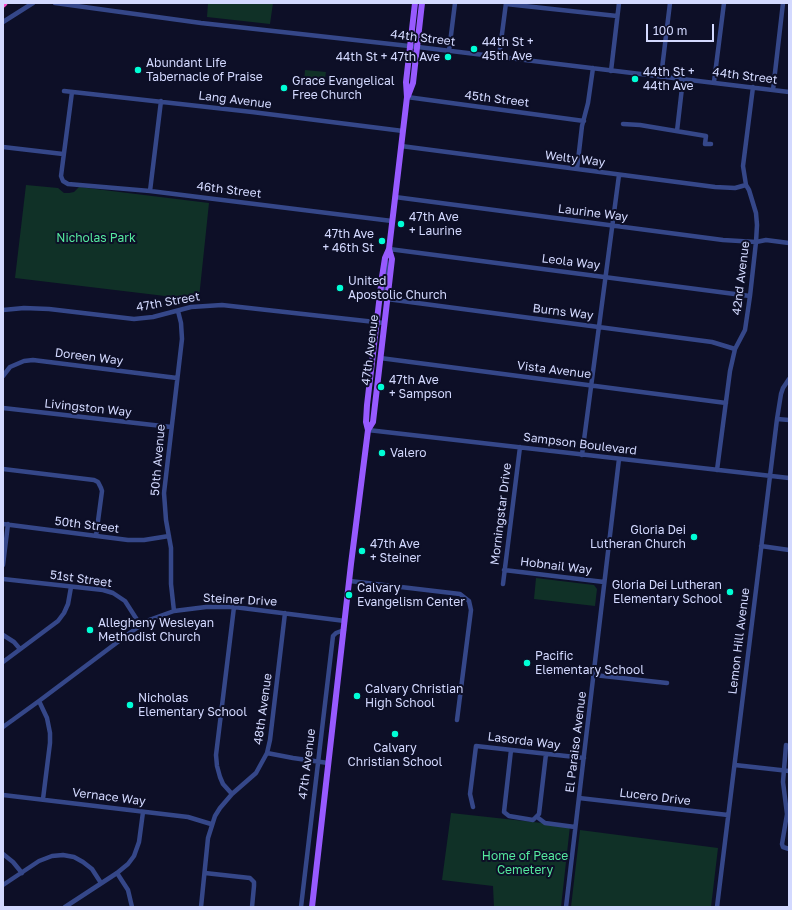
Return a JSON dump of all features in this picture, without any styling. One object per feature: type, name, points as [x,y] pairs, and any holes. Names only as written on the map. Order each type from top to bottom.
[{"type":"main road","name":"47th Avenue","points":[[312,907],[368,430],[366,422],[377,322],[385,258],[389,249],[407,98],[406,82],[415,3]]},
{"type":"main road","name":"47th Avenue","points":[[407,98],[413,83],[422,3]]},
{"type":"main road","name":"47th Avenue","points":[[368,430],[373,422],[392,259],[389,249]]},
{"type":"street","points":[[3,22],[33,3]]},
{"type":"street","name":"44th Street","points":[[55,3],[202,23],[410,46],[789,92]]},
{"type":"street","points":[[449,51],[455,3]]},
{"type":"street","points":[[499,57],[506,3],[618,16]]},
{"type":"street","points":[[611,71],[619,3]]},
{"type":"street","points":[[661,77],[670,3]]},
{"type":"street","points":[[714,82],[724,3]]},
{"type":"street","points":[[773,90],[783,3]]},
{"type":"street","points":[[577,169],[593,68]]},
{"type":"street","points":[[677,131],[683,79]]},
{"type":"street","name":"42nd Avenue","points":[[717,470],[730,371],[735,349],[745,330],[756,242],[756,213],[746,185],[744,160],[753,87]]},
{"type":"street","name":"Lang Avenue","points":[[64,91],[161,101],[403,131]]},
{"type":"street","points":[[3,147],[63,154],[72,92]]},
{"type":"street","name":"45th Street","points":[[407,98],[584,120]]},
{"type":"street","points":[[150,191],[161,101]]},
{"type":"street","points":[[623,124],[640,125],[706,136],[705,144],[711,144]]},
{"type":"street","name":"Welty Way","points":[[401,146],[715,187],[735,188],[746,185]]},
{"type":"street","name":"46th Street","points":[[63,154],[61,176],[68,184],[150,191],[392,221]]},
{"type":"street","points":[[582,455],[619,175]]},
{"type":"street","name":"Laurine Way","points":[[395,197],[723,240],[756,242],[766,240],[789,243]]},
{"type":"street","name":"Leola Way","points":[[389,249],[606,276],[750,296]]},
{"type":"street","points":[[385,258],[387,268],[384,295],[387,299]]},
{"type":"street","name":"Burns Way","points":[[387,299],[712,342],[735,349]]},
{"type":"street","name":"47th Street","points":[[3,310],[50,308],[134,319],[152,317],[202,306],[222,305],[384,323]]},
{"type":"street","name":"50th Avenue","points":[[174,611],[172,590],[172,558],[164,493],[182,332],[178,311]]},
{"type":"street","name":"Vista Avenue","points":[[380,358],[726,403]]},
{"type":"street","name":"Doreen Way","points":[[3,376],[10,367],[24,361],[34,360],[177,378]]},
{"type":"street","name":"Lemon Hill Avenue","points":[[717,907],[776,419],[781,394],[789,379]]},
{"type":"street","name":"Livingston Way","points":[[3,408],[171,428]]},
{"type":"street","points":[[776,419],[789,420]]},
{"type":"street","name":"Sampson Boulevard","points":[[368,430],[789,478]]},
{"type":"street","name":"Morningstar Drive","points":[[503,584],[520,447]]},
{"type":"street","name":"El Paraiso Avenue","points":[[566,907],[619,459]]},
{"type":"street","points":[[3,469],[94,480],[98,482],[102,491],[96,536]]},
{"type":"street","points":[[3,565],[6,524]]},
{"type":"street","name":"50th Street","points":[[6,524],[133,540],[154,539],[169,536]]},
{"type":"street","points":[[761,546],[789,550]]},
{"type":"street","name":"Hobnail Way","points":[[504,570],[604,582]]},
{"type":"street","name":"51st Street","points":[[3,579],[71,588],[104,590],[117,595],[128,605],[141,626]]},
{"type":"street","points":[[350,581],[460,594],[469,600],[471,610],[457,720]]},
{"type":"street","points":[[3,662],[54,624],[61,617],[68,604],[71,588]]},
{"type":"street","name":"Steiner Drive","points":[[3,727],[149,620],[174,611],[206,606],[234,607],[345,621]]},
{"type":"street","points":[[232,794],[223,784],[220,777],[216,766],[216,756],[234,607]]},
{"type":"street","name":"48th Avenue","points":[[201,907],[208,838],[212,824],[220,808],[232,794],[256,773],[267,753],[270,740],[285,613]]},
{"type":"street","name":"47th Avenue","points":[[301,907],[332,636],[344,630]]},
{"type":"street","points":[[3,635],[14,642],[20,649]]},
{"type":"street","points":[[594,675],[668,683]]},
{"type":"street","points":[[39,701],[47,718],[50,733],[43,799]]},
{"type":"street","points":[[786,745],[783,770],[784,794],[787,809],[782,844],[783,847],[789,848]]},
{"type":"street","name":"Lasorda Way","points":[[473,807],[470,794],[476,746],[584,758]]},
{"type":"street","points":[[511,750],[504,812],[509,816],[533,820],[539,814],[546,754]]},
{"type":"street","points":[[267,753],[328,763]]},
{"type":"street","points":[[735,765],[789,771]]},
{"type":"street","name":"Vernace Way","points":[[3,795],[188,817],[212,824]]},
{"type":"street","name":"Lucero Drive","points":[[579,798],[728,815]]},
{"type":"street","points":[[65,907],[117,873],[131,860],[137,849],[140,838],[143,812]]},
{"type":"street","points":[[537,817],[545,823],[575,827]]},
{"type":"street","points":[[3,854],[13,862],[22,873]]},
{"type":"street","points":[[3,885],[44,859],[58,855],[79,859],[88,865],[101,883]]},
{"type":"street","points":[[117,873],[128,890],[132,907]]},
{"type":"street","points":[[205,873],[250,878],[254,882],[252,907]]},
{"type":"green space","points":[[208,3],[273,3],[270,24],[207,17]]},
{"type":"green space","points":[[305,70],[326,72],[324,84],[304,82]]},
{"type":"green space","name":"Nicholas Park","points":[[26,185],[58,188],[64,193],[74,192],[79,187],[209,203],[199,298],[171,306],[165,296],[15,278]]},
{"type":"green space","points":[[536,578],[594,585],[597,589],[595,606],[534,599]]},
{"type":"green space","name":"Home of Peace Cemetery","points":[[451,813],[570,826],[561,907],[494,907],[493,886],[442,880]]},
{"type":"green space","points":[[580,830],[718,848],[711,907],[571,907]]},
{"type":"place","name":"44th St + 45th Ave","points":[[474,49]]},
{"type":"place","name":"44th St + 47th Ave","points":[[448,57]]},
{"type":"place","name":"Abundant Life Tabernacle of Praise","points":[[138,70]]},
{"type":"place","name":"44th St + 44th Ave","points":[[635,79]]},
{"type":"place","name":"Grace Evangelical Free Church","points":[[284,88]]},
{"type":"place","name":"47th Ave + Laurine","points":[[401,224]]},
{"type":"place","name":"47th Ave + 46th St","points":[[382,241]]},
{"type":"place","name":"United Apostolic Church","points":[[340,288]]},
{"type":"place","name":"47th Ave + Sampson","points":[[381,387]]},
{"type":"place","name":"Valero","points":[[382,453]]},
{"type":"place","name":"Gloria Dei Lutheran Church","points":[[694,537]]},
{"type":"place","name":"47th Ave + Steiner","points":[[362,551]]},
{"type":"place","name":"Gloria Dei Lutheran Elementary School","points":[[730,592]]},
{"type":"place","name":"Calvary Evangelism Center","points":[[349,595]]},
{"type":"place","name":"Allegheny Wesleyan Methodist Church","points":[[90,630]]},
{"type":"place","name":"Pacific Elementary School","points":[[527,663]]},
{"type":"place","name":"Calvary Christian High School","points":[[357,696]]},
{"type":"place","name":"Nicholas Elementary School","points":[[130,705]]},
{"type":"place","name":"Calvary Christian School","points":[[395,734]]}]
